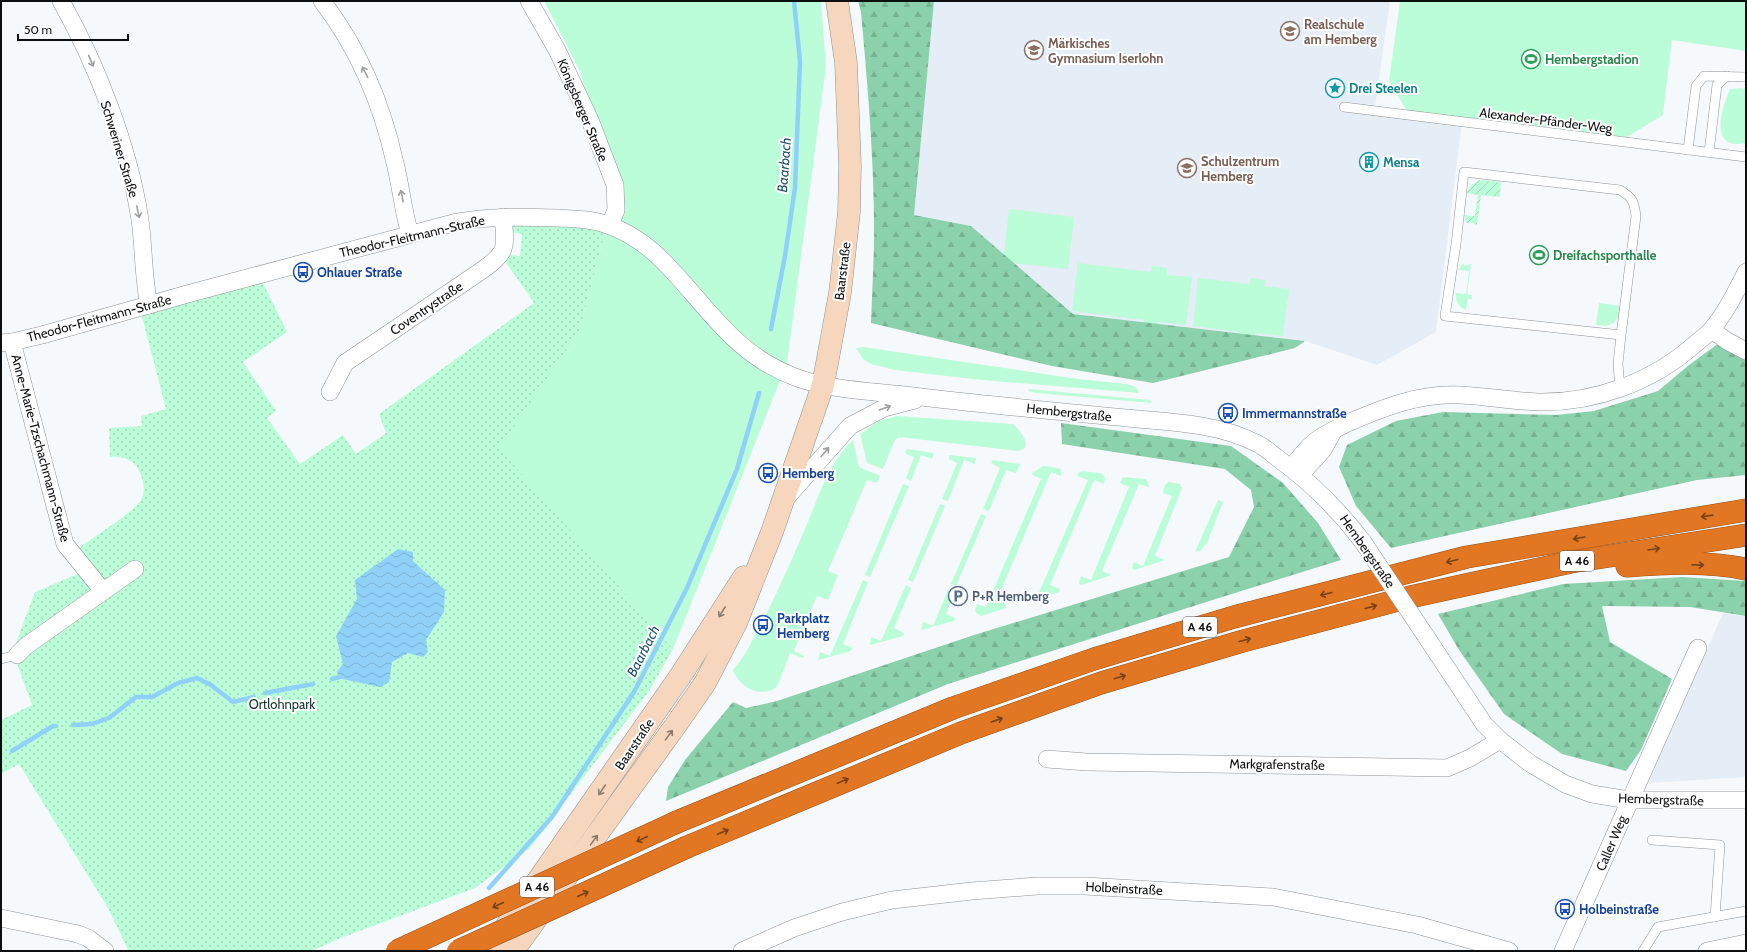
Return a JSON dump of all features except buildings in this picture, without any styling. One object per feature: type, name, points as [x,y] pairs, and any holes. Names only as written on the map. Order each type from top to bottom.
[{"type":"highway","name":"A 46","points":[[398,951],[677,822],[953,708],[1094,659],[1234,617],[1467,557],[1746,510]]},
{"type":"highway","name":"A 46","points":[[458,951],[687,847],[961,732],[1101,683],[1243,641],[1410,597],[1571,562],[1746,535]]},
{"type":"highway","points":[[1410,597],[1609,567],[1668,563],[1717,565],[1746,569]]},
{"type":"main road","name":"Baarstraße","points":[[513,951],[670,734],[704,684],[730,636],[772,532],[823,385],[832,344],[844,266],[849,204],[850,166],[846,63],[837,1]]},
{"type":"main road","name":"Baarstraße","points":[[489,951],[681,676],[772,532]]},
{"type":"street","name":"Schweriner Straße","points":[[61,1],[88,54],[115,123],[128,166],[140,220],[146,292],[149,305]]},
{"type":"street","points":[[322,1],[350,43],[375,94],[395,162],[410,234]]},
{"type":"street","name":"Königsberger Straße","points":[[529,1],[557,50],[590,120],[615,185],[616,210],[610,225]]},
{"type":"street","name":"Theodor-Fleitmann-Straße","points":[[6,342],[410,234],[479,218],[503,217],[575,219],[610,225],[637,240],[660,258],[737,343],[764,362],[786,373],[823,385]]},
{"type":"street","name":"Coventrystraße","points":[[330,392],[345,363],[481,271],[500,256],[504,247],[503,217]]},
{"type":"street","points":[[1295,471],[1323,450],[1334,430],[1379,409],[1402,402],[1426,397],[1459,394],[1539,402],[1575,400],[1620,389],[1648,376],[1681,357],[1712,330],[1730,303],[1746,272]]},
{"type":"street","points":[[1712,330],[1746,351]]},
{"type":"street","name":"Anne-Marie-Tzschachmann-Straße","points":[[6,342],[65,544],[103,591]]},
{"type":"street","name":"Hembergstraße","points":[[823,385],[925,398],[1181,423],[1223,431],[1257,443],[1295,471],[1336,508],[1363,542],[1484,724],[1500,740],[1531,764],[1565,784],[1592,794],[1629,800],[1746,800]]},
{"type":"street","name":"Hembergstraße","points":[[782,503],[850,426],[884,408],[925,398]]},
{"type":"street","points":[[9,657],[135,569]]},
{"type":"street","name":"Caller Weg","points":[[1563,951],[1698,648]]},
{"type":"street","name":"Markgrafenstraße","points":[[1047,759],[1087,762],[1447,768],[1470,758],[1500,740]]},
{"type":"street","name":"Holbeinstraße","points":[[742,951],[801,926],[842,912],[892,900],[972,891],[1050,886],[1085,886],[1273,897],[1418,925],[1509,951]]},
{"type":"street","points":[[1,918],[78,934],[88,938],[105,951]]},
{"type":"street","points":[[1708,951],[1746,943]]},
{"type":"lane","points":[[1688,150],[1696,86],[1704,76],[1746,77]]},
{"type":"lane","points":[[1709,152],[1717,85],[1727,76]]},
{"type":"lane","name":"Alexander-Pfänder-Weg","points":[[1344,107],[1709,152],[1746,158]]},
{"type":"lane","points":[[1620,389],[1618,364],[1636,216],[1635,205],[1630,196],[1620,190],[1464,172],[1456,244],[1445,316],[1621,335]]},
{"type":"lane","points":[[1652,840],[1720,845],[1715,917]]},
{"type":"lane","points":[[1643,951],[1658,927],[1746,911]]},
{"type":"shaded area","name":"Schulzentrum Hemberg","points":[[934,1],[1390,1],[1375,107],[1462,122],[1436,332],[1377,365],[1305,341],[1073,314],[971,226],[914,215]]},
{"type":"shaded area","points":[[1723,613],[1746,616],[1746,777],[1648,783]]},
{"type":"green space","points":[[544,1],[821,1],[826,66],[787,363],[673,649],[498,448],[579,332],[607,225],[611,185],[580,71]]},
{"type":"green space","points":[[858,1],[934,1],[914,215],[971,226],[1073,314],[1305,341],[1295,348],[1153,383],[1052,366],[871,323],[874,247],[873,188],[866,71],[861,12]]},
{"type":"green space","name":"Hembergstadion","points":[[1400,1],[1746,1],[1746,51],[1672,40],[1663,115],[1627,137],[1407,111],[1389,81]]},
{"type":"green space","points":[[1742,88],[1746,90],[1746,143],[1735,144],[1727,141],[1722,136],[1722,112],[1730,89]]},
{"type":"green space","points":[[1481,180],[1501,182],[1500,197],[1481,195],[1477,225],[1470,222],[1468,224],[1465,221],[1464,215],[1475,216],[1478,195],[1467,193],[1472,185]]},
{"type":"green space","points":[[1009,209],[1074,217],[1068,269],[1003,262]]},
{"type":"green space","name":"Ortlohnpark","points":[[514,221],[607,225],[579,332],[499,448],[673,649],[649,691],[530,848],[475,888],[338,939],[312,951],[128,950],[108,908],[19,764],[1,774],[1,720],[32,705],[15,658],[16,643],[35,592],[80,573],[80,547],[131,511],[143,496],[143,481],[137,466],[127,459],[110,457],[109,428],[142,426],[141,416],[166,409],[140,309],[259,275],[287,332],[243,362],[276,411],[267,418],[300,464],[343,435],[356,454],[386,433],[379,414],[534,303],[505,261],[510,255],[520,256],[522,234],[511,232]]},
{"type":"green space","points":[[1078,263],[1151,272],[1152,266],[1167,268],[1167,275],[1192,277],[1186,325],[1158,322],[1157,328],[1143,327],[1144,320],[1072,311]]},
{"type":"green space","points":[[1463,263],[1465,266],[1471,264],[1467,294],[1472,295],[1472,299],[1468,299],[1466,310],[1461,307],[1456,299],[1456,293],[1466,294],[1469,271],[1458,270]]},
{"type":"green space","points":[[1198,278],[1249,284],[1250,278],[1265,280],[1264,286],[1289,289],[1283,336],[1255,333],[1254,340],[1238,338],[1239,332],[1193,326]]},
{"type":"green space","points":[[1599,303],[1621,306],[1616,320],[1611,325],[1596,325]]},
{"type":"green space","points":[[1730,335],[1746,362],[1746,475],[1697,480],[1391,548],[1356,506],[1339,467],[1347,445],[1396,421],[1443,412],[1557,415],[1594,411],[1658,391],[1689,365]]},
{"type":"green space","points":[[863,347],[1078,379],[1127,384],[1136,387],[1139,393],[982,380],[895,370],[871,364],[863,359],[856,348]]},
{"type":"green space","points":[[1029,389],[1150,400],[1152,403],[1036,393],[1028,391]]},
{"type":"green space","points":[[897,416],[1013,424],[1024,438],[1026,446],[1024,449],[1019,451],[899,437],[895,440],[883,469],[867,463],[860,434],[879,421]]},
{"type":"green space","points":[[1061,423],[1231,446],[1283,483],[1318,523],[1341,560],[948,684],[666,801],[668,787],[685,760],[733,702],[746,708],[777,701],[974,635],[1229,557],[1254,507],[1251,490],[1225,469],[1062,444]]},
{"type":"green space","points":[[853,440],[859,467],[880,476],[877,483],[867,480],[828,571],[838,575],[828,600],[817,596],[794,651],[804,656],[803,658],[790,653],[777,687],[764,692],[751,689],[740,682],[733,670],[747,650],[773,601],[827,476],[845,448]]},
{"type":"green space","points":[[907,449],[934,453],[932,459],[921,455],[911,481],[906,478],[914,457],[906,454],[905,451]]},
{"type":"green space","points":[[949,455],[976,458],[975,464],[964,460],[948,501],[942,499],[957,463],[949,459]]},
{"type":"green space","points":[[993,460],[1020,464],[1016,473],[1006,470],[989,511],[983,509],[1000,468],[991,463]]},
{"type":"green space","points":[[1043,466],[1058,468],[1061,470],[1061,476],[1051,472],[997,600],[1007,605],[1006,608],[981,616],[976,613],[975,610],[977,604],[986,607],[1041,479],[1031,474]]},
{"type":"green space","points":[[1082,471],[1101,473],[1105,478],[1104,484],[1094,480],[1050,585],[1060,589],[1059,592],[1028,602],[1025,600],[1027,593],[1037,597],[1088,480],[1077,476],[1078,473]]},
{"type":"green space","points":[[1123,477],[1145,479],[1148,482],[1149,487],[1139,484],[1102,571],[1112,575],[1081,585],[1079,583],[1081,576],[1091,580],[1129,487],[1120,483]]},
{"type":"green space","points":[[1168,482],[1180,484],[1182,488],[1155,556],[1165,560],[1134,570],[1132,568],[1134,562],[1143,566],[1172,496],[1163,493],[1165,485]]},
{"type":"green space","points":[[903,484],[909,486],[870,577],[865,575]]},
{"type":"green space","points":[[1218,500],[1223,502],[1207,543],[1200,551],[1195,552]]},
{"type":"green space","points":[[940,504],[945,506],[913,582],[908,580]]},
{"type":"green space","points":[[981,514],[986,516],[956,586],[951,584]]},
{"type":"green space","points":[[1682,577],[1746,581],[1746,616],[1690,607],[1602,606],[1610,642],[1672,679],[1641,750],[1626,771],[1562,754],[1504,714],[1459,650],[1438,614],[1563,584]]},
{"type":"green space","points":[[863,580],[868,582],[843,644],[852,648],[851,651],[818,660],[820,652],[830,656]]},
{"type":"green space","points":[[906,585],[911,588],[894,628],[904,633],[903,636],[870,645],[871,637],[881,641]]},
{"type":"green space","points":[[948,590],[954,593],[946,614],[955,618],[954,621],[921,630],[923,622],[933,626]]},
{"type":"water","points":[[398,549],[413,552],[413,561],[445,590],[444,612],[426,640],[428,652],[423,657],[408,653],[392,662],[389,682],[380,687],[342,679],[337,672],[343,664],[336,636],[357,599],[355,580]]},
{"type":"waterway","name":"Baarbach","points":[[771,329],[785,256],[795,188],[800,61],[794,1]]},
{"type":"waterway","name":"Baarbach","points":[[489,888],[552,817],[634,692],[687,588],[737,469],[759,393]]},
{"type":"waterway","points":[[332,679],[340,677]]},
{"type":"waterway","points":[[73,725],[92,724],[109,718],[136,697],[152,697],[178,683],[197,678],[211,685],[233,702],[254,697]]},
{"type":"waterway","points":[[265,693],[313,684]]},
{"type":"waterway","points":[[12,751],[53,726],[56,726]]},
{"type":"place","name":"Realschule am Hemberg","points":[[1290,31]]},
{"type":"place","name":"Märkisches Gymnasium Iserlohn","points":[[1034,50]]},
{"type":"place","name":"Hembergstadion","points":[[1531,59]]},
{"type":"place","name":"Drei Steelen","points":[[1335,88]]},
{"type":"place","name":"Mensa","points":[[1369,162]]},
{"type":"place","name":"Schulzentrum Hemberg","points":[[1187,168]]},
{"type":"place","name":"Dreifachsporthalle","points":[[1539,255]]},
{"type":"place","name":"Ohlauer Straße","points":[[303,272]]},
{"type":"place","name":"Immermannstraße","points":[[1228,413]]},
{"type":"place","name":"Hemberg","points":[[768,473]]},
{"type":"place","name":"P+R Hemberg","points":[[958,596]]},
{"type":"place","name":"Parkplatz Hemberg","points":[[763,625]]},
{"type":"place","name":"Holbeinstraße","points":[[1565,909]]}]
